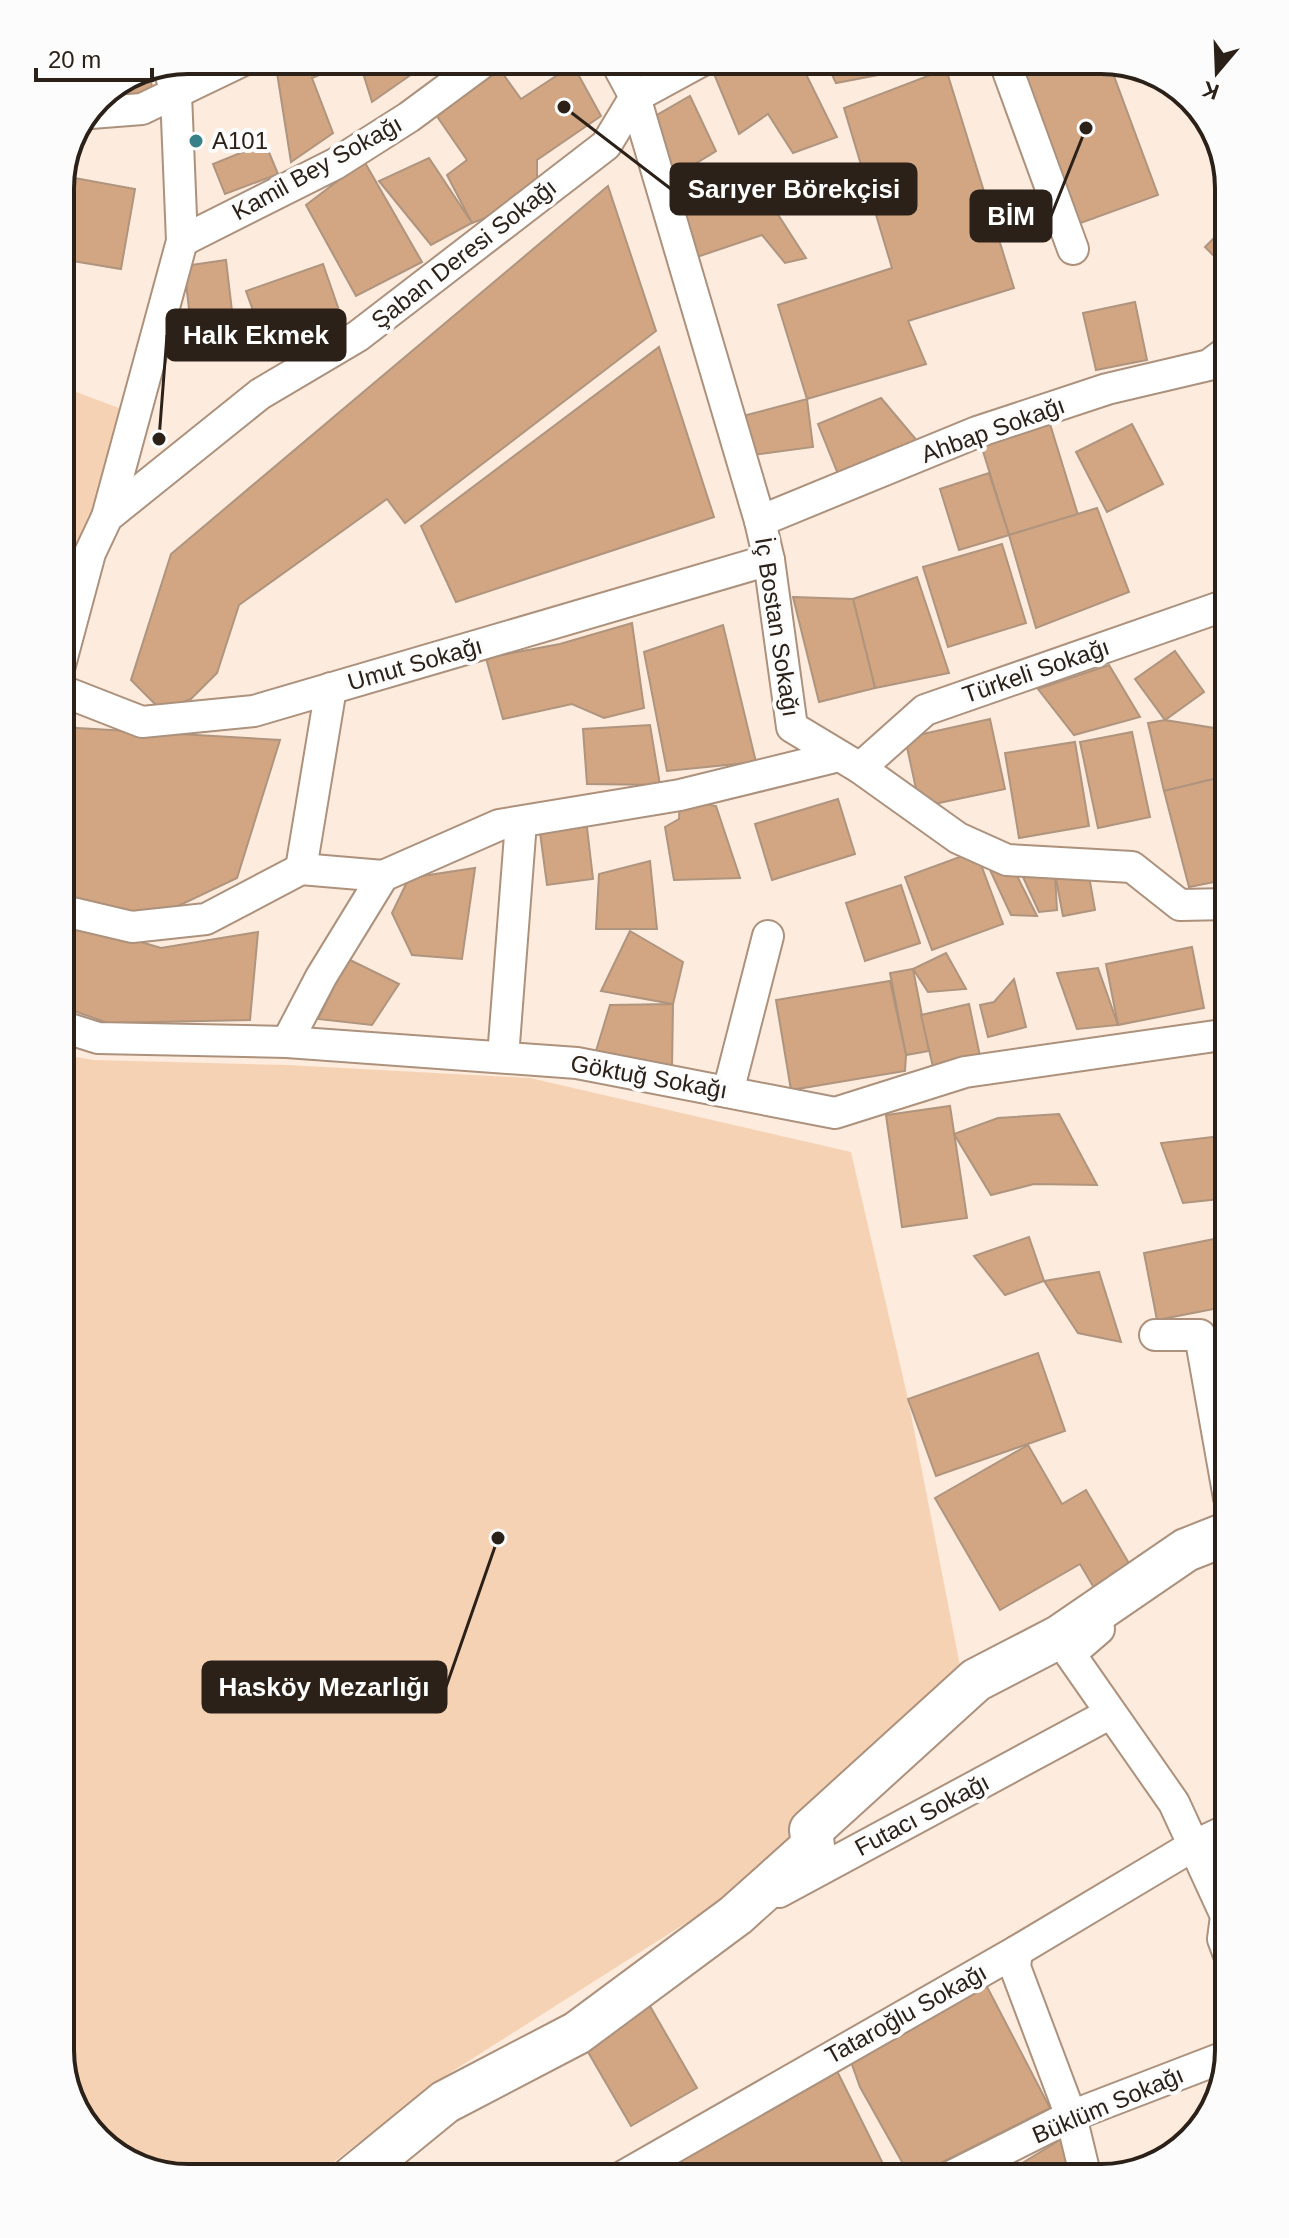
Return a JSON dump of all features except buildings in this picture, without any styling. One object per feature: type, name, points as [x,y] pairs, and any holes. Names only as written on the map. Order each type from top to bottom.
[{"type":"street","points":[[103,112],[142,109],[172,81],[196,74]]},
{"type":"street","name":"Kamil Bey Sokağı","points":[[182,241],[335,164],[409,117],[467,74]]},
{"type":"street","name":"İç Bostan Sokağı","points":[[623,74],[635,97],[760,521],[769,560],[792,727],[850,762],[958,838],[1007,860],[1132,867],[1180,905],[1215,904]]},
{"type":"street","points":[[635,97],[677,74]]},
{"type":"street","points":[[1009,74],[1073,249]]},
{"type":"street","points":[[107,517],[182,241],[172,81]]},
{"type":"street","name":"Şaban Deresi Sokağı","points":[[74,613],[90,553],[107,517],[260,394],[358,336],[606,145],[635,97]]},
{"type":"street","name":"Ahbap Sokağı","points":[[760,521],[977,432],[1107,389],[1209,365],[1215,360]]},
{"type":"street","points":[[74,557],[90,553]]},
{"type":"street","name":"Umut Sokağı","points":[[74,695],[142,722],[254,711],[769,560]]},
{"type":"street","name":"Türkeli Sokağı","points":[[850,762],[925,710],[1215,609]]},
{"type":"street","points":[[301,869],[331,688]]},
{"type":"street","points":[[74,913],[132,927],[206,919],[301,869],[383,876],[499,825],[680,795],[850,762]]},
{"type":"street","points":[[503,1057],[521,822]]},
{"type":"street","points":[[287,1042],[321,977],[383,876]]},
{"type":"street","points":[[728,1092],[768,936]]},
{"type":"street","name":"Göktuğ Sokağı","points":[[74,1030],[98,1038],[287,1042],[577,1063],[835,1113],[965,1072],[1215,1036]]},
{"type":"street","points":[[1155,1335],[1200,1335],[1215,1419]]},
{"type":"street","points":[[369,2164],[445,2102],[577,2033],[736,1915],[813,1846],[811,1830],[976,1680],[1059,1637],[1186,1550],[1215,1539]]},
{"type":"street","points":[[1186,1550],[1070,1654],[1174,1803],[1191,1847],[1215,1894]]},
{"type":"street","name":"Futacı Sokağı","points":[[736,1915],[1109,1714]]},
{"type":"street","name":"Tataroğlu Sokağı","points":[[644,2164],[1215,1836]]},
{"type":"street","points":[[1017,1951],[1015,1967],[1071,2116],[1083,2164]]},
{"type":"street","name":"Büklüm Sokağı","points":[[976,2164],[1071,2116],[1214,2061]]},
{"type":"shaded area","points":[[74,391],[127,411],[86,540],[74,544]]},
{"type":"shaded area","points":[[74,1057],[93,1060],[287,1065],[530,1078],[851,1152],[908,1399],[962,1676],[800,1839],[708,1909],[445,2076],[331,2164],[181,2164],[151,2158],[125,2145],[102,2125],[80,2087],[74,2050]]},
{"type":"place","name":"Sarıyer Börekçisi","points":[[564,107]]},
{"type":"place","name":"BİM","points":[[1086,128]]},
{"type":"place","name":"A101","points":[[196,141]]},
{"type":"place","name":"Halk Ekmek","points":[[159,439]]},
{"type":"place","name":"Hasköy Mezarlığı","points":[[498,1538]]}]
